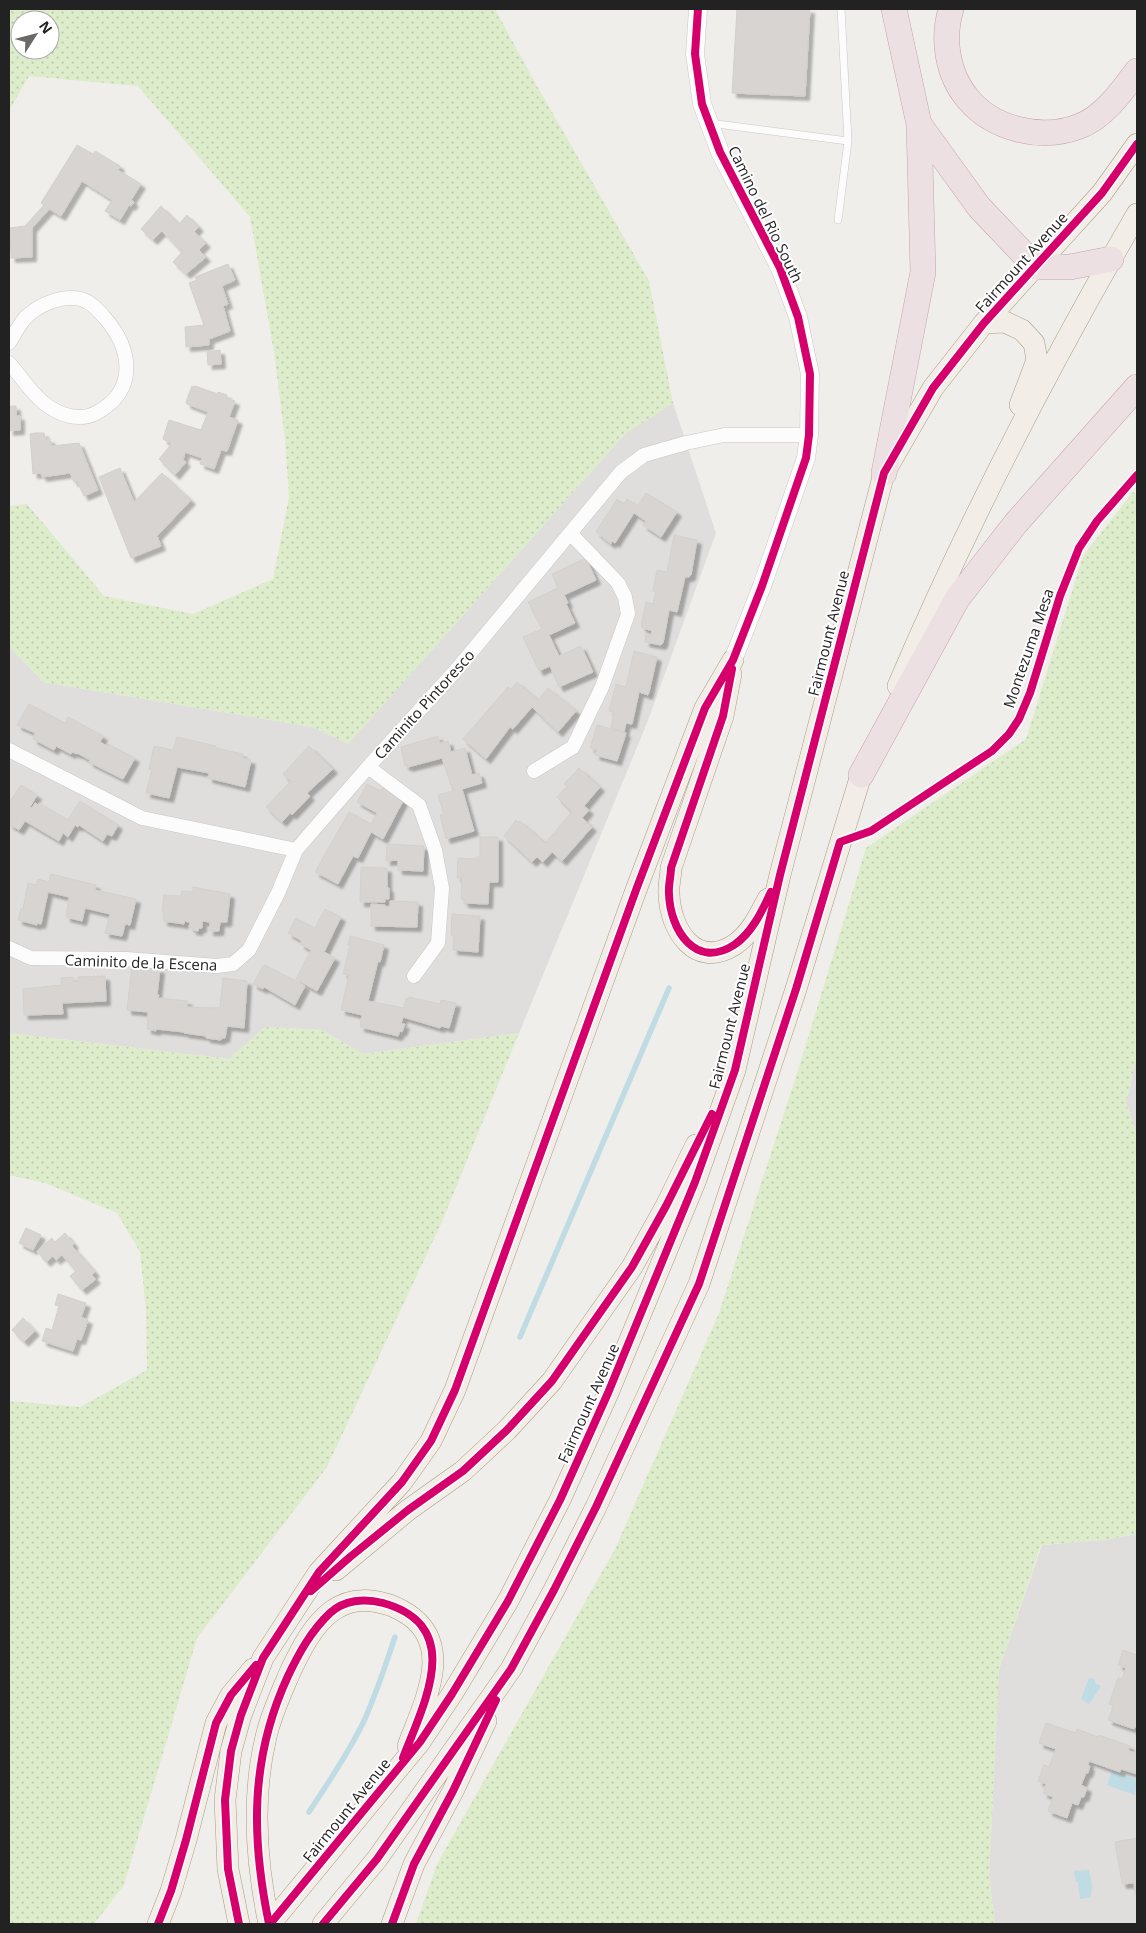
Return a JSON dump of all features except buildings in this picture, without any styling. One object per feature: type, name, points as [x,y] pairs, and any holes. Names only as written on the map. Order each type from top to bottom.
[{"type":"highway","points":[[884,473],[923,272],[919,124],[894,9]]},
{"type":"highway","points":[[951,9],[946,30],[948,54],[956,78],[968,99],[988,116],[1013,129],[1038,133],[1063,131],[1081,126],[1099,115],[1137,71]]},
{"type":"highway","points":[[919,124],[979,207],[1036,267],[1070,267],[1111,259]]},
{"type":"highway","points":[[860,775],[956,599],[1016,523],[1137,387]]},
{"type":"highway","points":[[1107,421],[1137,398]]},
{"type":"main road","name":"Fairmount Avenue","points":[[270,1924],[420,1742],[452,1694],[508,1601],[560,1500],[608,1393],[695,1182],[735,1070],[780,874],[884,473],[933,388],[984,323],[1102,193],[1137,144]]},
{"type":"main road","points":[[392,1924],[414,1864],[453,1792],[511,1668],[554,1590],[596,1507],[699,1284],[796,990],[860,775],[930,611],[1020,430],[1137,214]]},
{"type":"main road","points":[[984,323],[1005,322],[1022,330],[1034,343],[1037,360],[1018,410],[1020,430]]},
{"type":"main road","points":[[733,660],[724,716],[672,868],[669,894],[673,920],[684,941],[701,952],[718,953],[734,945],[746,934],[759,916],[780,874]]},
{"type":"main road","points":[[239,1924],[228,1869],[225,1800],[231,1751],[241,1715],[263,1658],[284,1623],[319,1572],[402,1482],[431,1441],[455,1390],[636,890],[705,708],[733,660]]},
{"type":"main road","points":[[300,1601],[408,1510],[463,1471],[506,1430],[552,1381],[632,1267],[666,1206],[735,1070]]},
{"type":"main road","points":[[270,1924],[262,1888],[256,1838],[258,1785],[266,1736],[284,1686],[313,1630],[331,1612],[351,1601],[374,1600],[397,1607],[417,1621],[429,1636],[434,1655],[432,1677],[401,1764]]},
{"type":"main road","points":[[158,1924],[171,1891],[186,1840],[216,1723],[231,1695],[263,1658]]},
{"type":"main road","points":[[323,1924],[377,1858],[511,1668]]},
{"type":"street","name":"Camino del Rio South","points":[[698,9],[695,54],[702,104],[720,152],[780,268],[798,316],[810,374],[809,435],[806,458],[762,586],[733,660]]},
{"type":"street","points":[[9,343],[25,318],[42,305],[61,299],[82,300],[96,307],[119,337],[126,355],[127,374],[120,393],[107,407],[90,416],[72,417],[56,411],[43,402],[9,363]]},
{"type":"street","name":"Caminito Pintoresco","points":[[296,850],[457,669],[621,472],[644,455],[724,435],[809,435]]},
{"type":"street","points":[[534,771],[573,746],[602,687],[628,614],[625,596],[618,583],[570,533]]},
{"type":"street","points":[[9,750],[142,818],[296,850]]},
{"type":"street","points":[[368,767],[419,805],[435,850],[442,888],[438,942],[414,976]]},
{"type":"street","name":"Caminito de la Escena","points":[[9,948],[31,958],[126,959],[217,966],[233,964],[249,950],[278,893],[296,850]]},
{"type":"lane","points":[[838,220],[848,141],[841,9]]},
{"type":"lane","points":[[709,122],[848,141]]},
{"type":"shaded area","points":[[673,403],[716,533],[647,723],[519,1033],[363,1054],[322,1030],[265,1027],[229,1059],[9,1033],[9,646],[43,682],[313,727],[348,744],[625,434]]},
{"type":"shaded area","points":[[1137,1057],[1137,1135],[1126,1103]]},
{"type":"shaded area","points":[[1137,1534],[1137,1924],[995,1924],[989,1876],[999,1669],[1042,1545],[1103,1540]]},
{"type":"green space","points":[[9,9],[495,9],[649,281],[673,403],[625,434],[348,744],[313,727],[43,682],[9,646],[9,506],[27,504],[104,596],[193,614],[273,579],[289,497],[285,440],[274,352],[250,217],[138,86],[29,76],[9,111]]},
{"type":"green space","points":[[1133,492],[1137,494],[1137,1057],[1126,1103],[1137,1135],[1137,1534],[1103,1540],[1041,1545],[999,1669],[989,1876],[995,1924],[416,1924],[437,1864],[615,1549],[719,1313],[799,1067],[866,848],[1026,739],[1083,556]]},
{"type":"green space","points":[[265,1027],[322,1030],[363,1054],[519,1033],[441,1224],[327,1467],[197,1638],[124,1885],[94,1924],[9,1924],[9,1401],[80,1407],[147,1370],[146,1311],[140,1252],[117,1213],[45,1183],[9,1175],[9,1033],[229,1059]]},
{"type":"water","points":[[1089,1678],[1095,1679],[1095,1683],[1101,1686],[1089,1704],[1081,1699]]},
{"type":"water","points":[[1112,1771],[1137,1780],[1135,1795],[1107,1785]]},
{"type":"water","points":[[1089,1870],[1092,1885],[1091,1897],[1080,1899],[1078,1882],[1076,1882],[1074,1871]]},
{"type":"waterway","points":[[520,1337],[669,988]]},
{"type":"waterway","points":[[309,1812],[363,1723],[395,1637]]},
{"type":"cycle path","points":[[239,1924],[228,1869],[225,1800],[231,1751],[241,1715],[263,1658],[319,1572],[402,1482],[431,1441],[455,1390],[636,890],[705,708],[733,660],[762,586],[806,458],[809,435],[810,374],[798,317],[780,268],[720,152],[702,104],[695,54],[698,9]]},
{"type":"cycle path","points":[[270,1924],[420,1742],[452,1694],[508,1601],[560,1500],[608,1393],[695,1182],[735,1070],[780,875],[884,473],[933,388],[984,323],[1102,193],[1137,144]]},
{"type":"cycle path","name":"Montezuma Mesa","points":[[323,1924],[377,1859],[511,1669],[596,1507],[699,1284],[796,989],[840,842],[871,831],[992,751],[1009,734],[1019,719],[1030,693],[1060,596],[1079,548],[1097,521],[1137,475]]},
{"type":"cycle path","points":[[732,669],[723,716],[671,868],[670,907],[674,920],[687,942],[697,949],[708,952],[720,951],[734,945],[746,934],[756,921],[771,892]]},
{"type":"cycle path","points":[[311,1591],[408,1510],[463,1471],[507,1430],[552,1381],[632,1267],[666,1206],[712,1114]]},
{"type":"cycle path","points":[[269,1924],[263,1892],[257,1829],[258,1798],[266,1737],[288,1676],[306,1643],[330,1613],[342,1605],[355,1601],[383,1603],[409,1614],[424,1629],[431,1648],[432,1668],[428,1691],[403,1758]]},
{"type":"cycle path","points":[[158,1924],[171,1891],[186,1840],[216,1723],[231,1695],[256,1665]]},
{"type":"cycle path","points":[[392,1924],[414,1864],[453,1791],[496,1700]]}]
